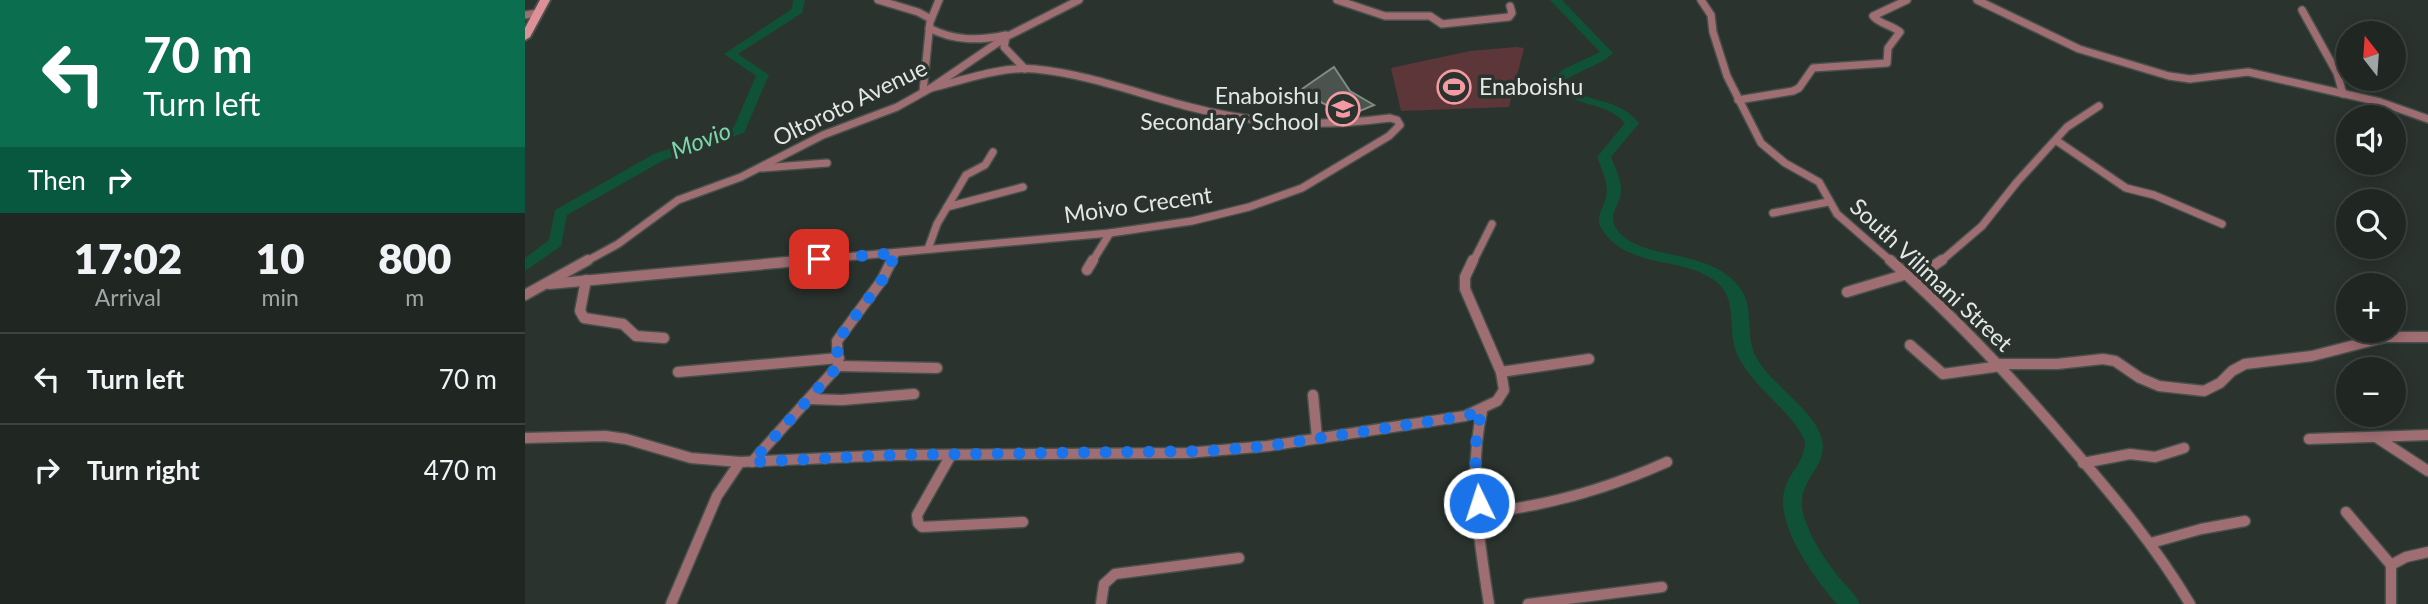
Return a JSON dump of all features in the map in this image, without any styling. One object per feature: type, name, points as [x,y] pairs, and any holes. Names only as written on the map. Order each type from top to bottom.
[{"type":"street","points":[[525,37],[545,0]]},
{"type":"street","points":[[878,0],[889,5],[917,9],[931,19]]},
{"type":"street","points":[[927,90],[929,28],[939,0]]},
{"type":"street","name":"Oltoroto Avenue","points":[[525,295],[618,244],[678,200],[761,168],[823,135],[889,110],[927,90],[1006,37],[1079,0]]},
{"type":"street","points":[[1337,0],[1385,16],[1430,16],[1439,23],[1446,24],[1509,17],[1512,13],[1510,6]]},
{"type":"street","name":"South Vilimani Street","points":[[1701,0],[1711,15],[1719,54],[1738,100],[1761,144],[1785,163],[1819,182],[1828,202],[1843,221],[1910,277],[2001,365],[2151,543],[2190,604]]},
{"type":"street","points":[[1738,100],[1793,91],[1799,88],[1811,69],[1817,67],[1887,63],[1888,48],[1900,33],[1873,16],[1907,0]]},
{"type":"street","points":[[1977,0],[2079,49],[2168,76],[2190,79],[2248,72],[2380,102],[2428,119]]},
{"type":"street","points":[[2302,10],[2337,73],[2343,94]]},
{"type":"street","points":[[525,15],[538,13]]},
{"type":"street","points":[[929,28],[959,39],[975,40],[1016,32]]},
{"type":"street","points":[[1006,37],[1004,47],[1025,69]]},
{"type":"street","name":"Moivo Crecent","points":[[549,284],[1109,233],[1186,223],[1297,190],[1343,165],[1366,147],[1396,131],[1400,125],[1397,120],[1389,118],[1336,125],[1283,124],[1192,108],[1126,88],[1025,69],[927,90]]},
{"type":"street","points":[[1847,292],[1910,277],[1935,266],[1982,226],[2017,182],[2075,121],[2098,106]]},
{"type":"street","points":[[2057,141],[2126,188],[2154,195],[2222,223]]},
{"type":"street","points":[[928,249],[947,207],[966,175],[985,165],[993,152]]},
{"type":"street","points":[[761,168],[827,163]]},
{"type":"street","points":[[947,207],[1023,187]]},
{"type":"street","points":[[1773,213],[1828,202]]},
{"type":"street","points":[[525,438],[605,436],[626,439],[691,458],[746,462],[951,455],[1187,453],[1245,449],[1465,416],[1482,411],[1503,395],[1501,372],[1465,289],[1465,277],[1492,224]]},
{"type":"street","points":[[1087,270],[1109,233]]},
{"type":"street","points":[[671,604],[717,496],[746,462],[809,399],[838,362],[837,341],[882,280],[896,253]]},
{"type":"street","points":[[586,280],[580,312],[584,318],[623,324],[636,336],[664,338]]},
{"type":"street","points":[[1910,345],[1943,374],[2001,365],[2057,364],[2103,359],[2115,361],[2159,386],[2204,391],[2220,383],[2232,371],[2245,364],[2312,356],[2386,337],[2428,337]]},
{"type":"street","points":[[1501,372],[1589,359]]},
{"type":"street","points":[[678,372],[717,367],[838,362],[937,368]]},
{"type":"street","points":[[809,399],[842,400],[914,394]]},
{"type":"street","points":[[1313,395],[1317,439]]},
{"type":"street","points":[[1482,411],[1478,421],[1476,476],[1489,604]]},
{"type":"street","points":[[2309,439],[2428,435]]},
{"type":"street","points":[[2376,437],[2428,471]]},
{"type":"street","points":[[2083,463],[2130,454],[2155,457],[2184,448]]},
{"type":"street","points":[[951,455],[917,515],[918,523],[922,527],[1023,522]]},
{"type":"street","points":[[1479,513],[1535,505],[1616,482],[1667,462]]},
{"type":"street","points":[[2346,512],[2391,565]]},
{"type":"street","points":[[2151,543],[2201,529],[2245,521]]},
{"type":"street","points":[[2391,604],[2391,565],[2406,556],[2428,552]]},
{"type":"street","points":[[1101,604],[1104,584],[1115,574],[1239,558]]},
{"type":"street","points":[[1528,604],[1662,587]]},
{"type":"shaded area","name":"Enaboishu","points":[[1524,48],[1509,107],[1401,111],[1391,68],[1470,51]]},
{"type":"building","points":[[1334,67],[1350,91],[1374,105],[1348,116],[1299,91]]},
{"type":"waterway","name":"Movio","points":[[525,266],[556,242],[560,213],[659,157],[739,130],[763,75],[730,54],[798,11],[799,0]]},
{"type":"waterway","points":[[1556,0],[1607,53],[1558,79],[1564,89],[1582,99],[1614,108],[1632,123],[1604,157],[1614,188],[1606,223],[1621,241],[1636,250],[1707,269],[1723,278],[1735,293],[1740,309],[1741,340],[1749,360],[1763,380],[1806,427],[1814,442],[1810,462],[1793,490],[1791,502],[1794,517],[1809,550],[1850,604]]},
{"type":"place","name":"Enaboishu","points":[[1454,87]]},
{"type":"place","name":"Enaboishu Secondary School","points":[[1343,109]]},
{"type":"route","points":[[819,259],[896,253],[882,280],[837,341],[838,366],[823,386],[752,462],[893,455],[1187,453],[1245,449],[1465,416],[1482,411],[1478,421],[1476,483],[1479,503]]}]
